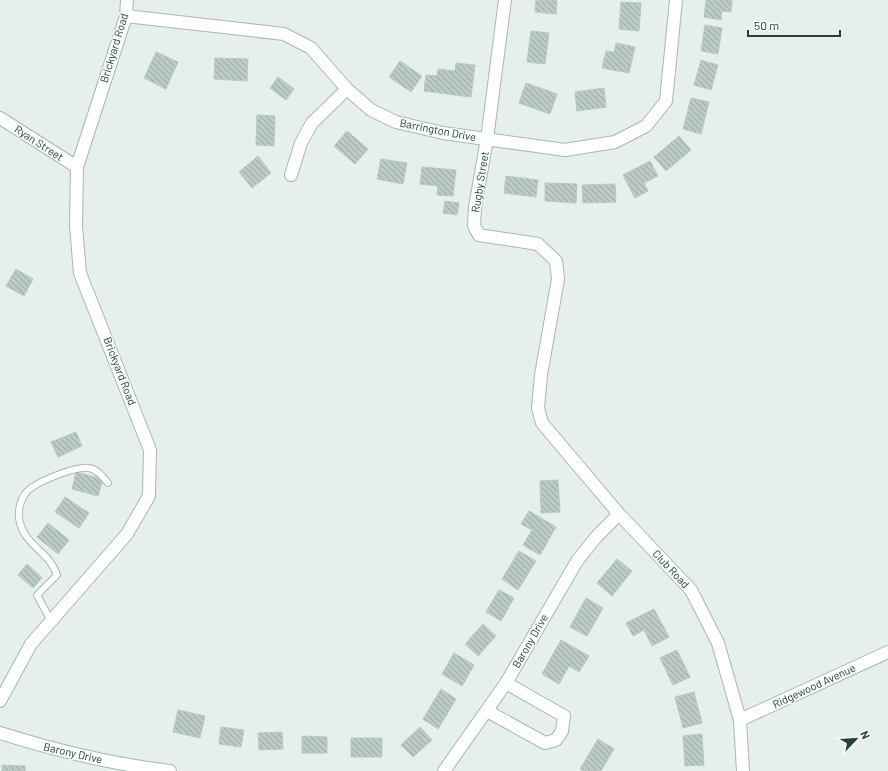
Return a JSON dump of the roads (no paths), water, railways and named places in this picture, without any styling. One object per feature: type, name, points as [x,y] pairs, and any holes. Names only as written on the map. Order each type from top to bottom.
[{"type":"street","name":"Brickyard Road","points":[[0,701],[31,644],[127,534],[149,496],[150,450],[80,273],[76,226],[77,167],[126,16],[127,0]]},
{"type":"street","name":"Rugby Street","points":[[505,0],[487,139],[475,207],[474,226],[480,235],[538,244],[556,261],[558,279],[541,374],[538,408],[542,423]]},
{"type":"street","name":"Barrington Drive","points":[[126,16],[284,34],[311,48],[347,89],[371,110],[396,122],[443,133],[565,150],[615,142],[646,126],[666,101],[676,0]]},
{"type":"street","points":[[291,175],[301,143],[312,123],[347,89]]},
{"type":"street","name":"Ryan Street","points":[[0,118],[77,167]]},
{"type":"street","name":"Club Road","points":[[542,423],[618,514],[691,590],[718,643],[740,720],[743,771]]},
{"type":"street","name":"Barony Drive","points":[[444,771],[506,683],[577,561],[597,536],[618,514]]},
{"type":"street","name":"Ridgewood Avenue","points":[[740,720],[888,652]]},
{"type":"street","points":[[487,711],[545,742],[556,740],[562,731],[564,716],[506,683]]},
{"type":"street","name":"Barony Drive","points":[[0,733],[56,750],[139,769],[170,771]]},
{"type":"lane","points":[[51,621],[37,596],[57,575],[54,566],[25,537],[19,517],[21,501],[30,488],[72,470],[90,468],[102,474],[108,483]]}]
